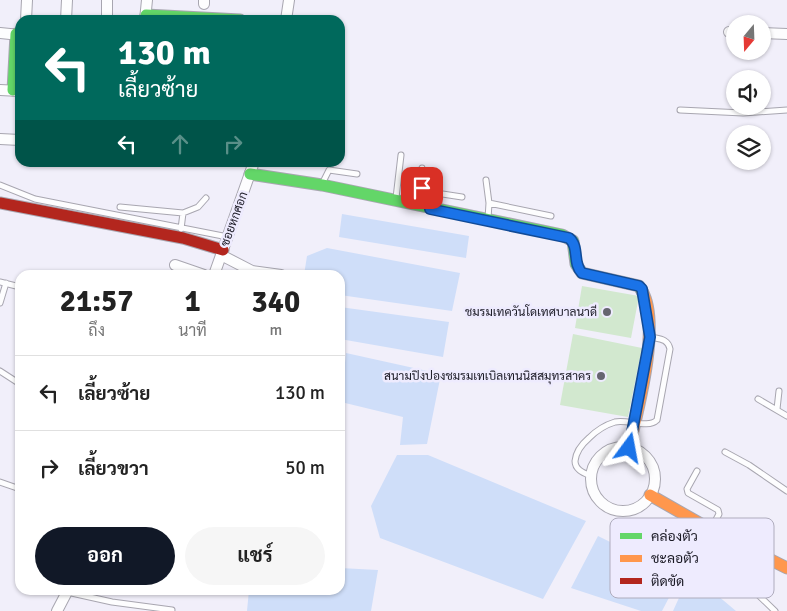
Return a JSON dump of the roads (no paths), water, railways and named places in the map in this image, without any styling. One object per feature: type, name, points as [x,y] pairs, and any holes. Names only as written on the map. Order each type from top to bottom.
[{"type":"street","points":[[26,15],[28,0]]},
{"type":"street","points":[[66,15],[67,0]]},
{"type":"street","points":[[107,0],[107,15]]},
{"type":"street","points":[[146,15],[147,0]]},
{"type":"street","points":[[287,15],[289,0]]},
{"type":"street","points":[[771,33],[787,34]]},
{"type":"street","points":[[0,34],[15,34]]},
{"type":"street","points":[[0,90],[15,90]]},
{"type":"street","points":[[0,139],[15,140]]},
{"type":"street","name":"ซอยหกศอก","points":[[215,270],[217,246],[226,236],[252,167]]},
{"type":"street","points":[[250,174],[322,185],[569,238],[575,246],[576,264],[582,273],[639,286],[644,296],[650,337],[629,448]]},
{"type":"street","points":[[0,203],[217,246],[251,270]]},
{"type":"street","points":[[176,264],[190,270]]},
{"type":"street","points":[[617,447],[629,448],[645,456],[652,466],[654,484],[650,495],[637,508],[625,511],[613,509],[598,499],[592,488],[591,476],[597,459],[606,451],[617,447]]},
{"type":"street","points":[[650,495],[690,518]]},
{"type":"street","points":[[774,562],[787,568]]},
{"type":"street","points":[[57,611],[66,595]]},
{"type":"lane","points":[[680,110],[743,113],[787,110]]},
{"type":"lane","points":[[396,201],[401,155]]},
{"type":"lane","points":[[422,168],[423,191],[462,197]]},
{"type":"lane","points":[[322,185],[329,170],[357,174]]},
{"type":"lane","points":[[486,180],[489,203],[488,220]]},
{"type":"lane","points":[[0,186],[35,199],[181,229],[217,246],[226,236]]},
{"type":"lane","points":[[430,209],[433,194]]},
{"type":"lane","points":[[120,207],[184,214],[198,207],[206,198]]},
{"type":"lane","points":[[489,203],[551,216]]},
{"type":"lane","points":[[181,229],[184,214]]},
{"type":"lane","points":[[0,303],[3,283]]},
{"type":"lane","points":[[591,476],[580,471],[576,465],[578,450],[585,442],[608,424],[618,421],[649,424],[657,420],[670,349],[669,344],[664,340],[650,337]]},
{"type":"lane","points":[[0,372],[15,381]]},
{"type":"lane","points":[[778,409],[779,391]]},
{"type":"lane","points":[[758,399],[787,416]]},
{"type":"lane","points":[[725,452],[749,465],[787,491]]},
{"type":"lane","points":[[697,471],[687,488],[688,492],[718,510],[717,518]]},
{"type":"lane","points":[[0,482],[15,487]]},
{"type":"lane","points":[[84,595],[112,602],[172,610]]},
{"type":"lane","points":[[761,598],[775,611]]},
{"type":"water","points":[[342,214],[469,236],[466,258],[339,237]]},
{"type":"water","points":[[327,248],[460,273],[452,311],[345,296],[345,270],[305,270],[307,256]]},
{"type":"water","points":[[345,308],[449,322],[443,357],[345,340]]},
{"type":"water","points":[[346,353],[441,374],[427,444],[400,445],[403,417],[345,403]]},
{"type":"water","points":[[397,455],[428,455],[586,521],[543,599],[380,538],[371,506]]},
{"type":"water","points":[[598,536],[610,542],[610,598],[669,598],[662,611],[641,611],[571,588]]},
{"type":"water","points":[[345,568],[378,570],[371,611],[247,611],[249,595],[345,595]]},
{"type":"water","points":[[679,598],[721,598],[736,611],[673,611]]},
{"type":"place","name":"ชมรมเทควันโดเทศบาลนาดี","points":[[607,312]]},
{"type":"place","name":"สนามปิงปองชมรมเทเบิลเทนนิสสมุทรสาคร","points":[[601,376]]}]
